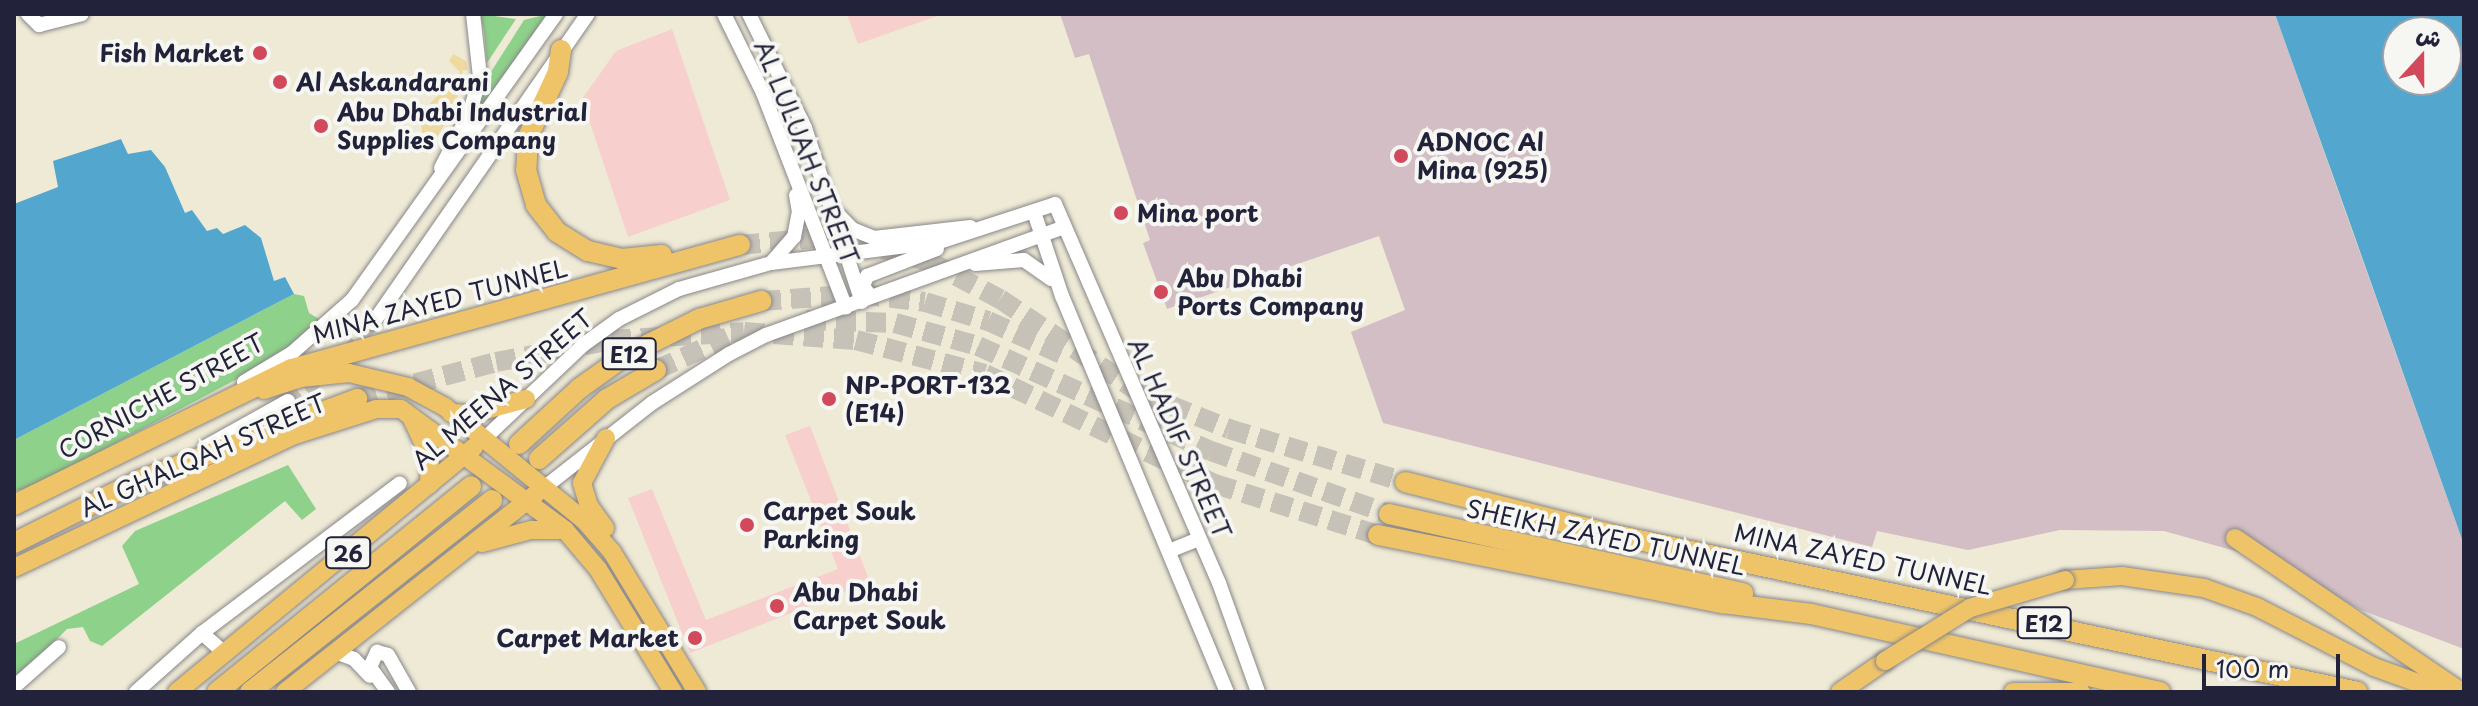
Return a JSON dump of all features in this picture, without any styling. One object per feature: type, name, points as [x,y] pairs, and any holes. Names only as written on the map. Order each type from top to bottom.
[{"type":"highway","name":"MINA ZAYED TUNNEL","points":[[162,433],[312,362],[740,245],[716,242],[622,259],[579,247],[550,225],[532,197],[525,159],[531,127],[558,72],[561,50]]},
{"type":"highway","name":"E12","points":[[519,444],[580,388],[625,356],[699,319],[761,301]]},
{"type":"highway","name":"E12","points":[[539,459],[607,399],[656,370]]},
{"type":"highway","points":[[14,543],[140,480],[357,399]]},
{"type":"highway","name":"CORNICHE STREET","points":[[14,505],[162,433]]},
{"type":"highway","name":"MINA ZAYED TUNNEL","points":[[1405,482],[1615,535],[2358,692]]},
{"type":"highway","points":[[217,692],[471,486]]},
{"type":"highway","points":[[250,692],[492,500]]},
{"type":"highway","name":"SHEIKH ZAYED TUNNEL","points":[[1389,514],[1752,595],[1811,614]]},
{"type":"highway","points":[[1378,535],[1745,607],[1811,614],[2160,692]]},
{"type":"main road","name":"AL GHALQAH STREET","points":[[162,433],[275,386],[334,373],[393,382],[451,413],[550,491],[612,552],[697,692]]},
{"type":"main road","points":[[451,413],[470,414],[526,399]]},
{"type":"main road","name":"AL GHALQAH STREET","points":[[14,568],[292,436],[376,409],[401,409]]},
{"type":"main road","points":[[401,409],[534,504],[565,530],[598,569],[673,692]]},
{"type":"main road","points":[[401,409],[417,425],[430,457],[429,485]]},
{"type":"main road","name":"AL MEENA STREET","points":[[177,692],[215,657],[429,485],[478,435]]},
{"type":"main road","points":[[606,438],[582,483],[589,506],[611,536],[612,552]]},
{"type":"main road","points":[[285,692],[464,550],[543,499],[550,491]]},
{"type":"main road","points":[[464,550],[531,530],[565,530]]},
{"type":"main road","points":[[2235,538],[2462,692]]},
{"type":"main road","name":"E12","points":[[1840,692],[1970,608],[2065,580],[2122,576],[2204,588],[2257,607],[2374,667],[2443,692]]},
{"type":"main road","points":[[2013,692],[2081,692]]},
{"type":"street","points":[[28,14],[39,25],[82,14]]},
{"type":"street","points":[[428,197],[478,87],[479,37],[473,14]]},
{"type":"street","name":"CORNICHE STREET","points":[[55,485],[90,460],[292,353],[352,300],[556,14]]},
{"type":"street","points":[[373,323],[588,14]]},
{"type":"street","name":"AL LULUAH STREET","points":[[724,14],[751,65],[846,308]]},
{"type":"street","name":"AL LULUAH STREET","points":[[749,14],[794,102],[862,302]]},
{"type":"street","points":[[771,263],[788,249],[796,231],[799,207],[792,167]]},
{"type":"street","points":[[827,203],[852,229],[874,238],[982,228]]},
{"type":"street","name":"AL MEENA STREET","points":[[478,435],[526,399],[583,345],[638,308],[699,282],[771,263],[900,250],[958,236],[1055,204]]},
{"type":"street","name":"AL HADIF STREET","points":[[1055,204],[1199,539],[1258,692]]},
{"type":"street","points":[[1034,212],[1038,236],[1062,296],[1227,692]]},
{"type":"street","points":[[550,491],[606,438],[729,354],[1064,227]]},
{"type":"street","points":[[877,297],[864,290],[867,276],[958,236]]},
{"type":"street","points":[[967,263],[1031,263],[1043,270],[1062,296]]},
{"type":"street","points":[[140,480],[288,401]]},
{"type":"street","points":[[136,692],[198,637],[400,483]]},
{"type":"street","points":[[1169,551],[1199,539]]},
{"type":"street","points":[[198,637],[215,657]]},
{"type":"street","points":[[14,687],[59,647]]},
{"type":"street","points":[[335,652],[358,662],[386,692]]},
{"type":"street","points":[[386,692],[370,667],[377,652],[388,655],[409,692]]},
{"type":"shaded area","points":[[847,14],[943,14],[858,44]]},
{"type":"shaded area","points":[[1060,14],[2275,14],[2464,545],[2464,649],[2361,610],[2267,560],[2164,531],[2060,530],[1968,550],[1877,531],[1872,547],[1383,423],[1351,332],[1405,310],[1379,236],[1167,309],[1143,243],[1150,240],[1089,54],[1075,58]]},
{"type":"shaded area","points":[[672,29],[730,200],[628,237],[582,99],[616,51]]},
{"type":"shaded area","points":[[810,426],[870,582],[690,653],[628,498],[652,489],[706,620],[838,569],[785,435]]},
{"type":"green space","points":[[480,14],[516,19],[487,63],[484,31]]},
{"type":"green space","points":[[548,14],[476,114],[489,75],[524,20]]},
{"type":"green space","points":[[294,294],[304,296],[309,313],[324,322],[258,368],[29,489],[14,491],[14,440]]},
{"type":"green space","points":[[288,465],[316,509],[302,520],[285,501],[102,646],[90,641],[83,627],[67,629],[14,683],[14,644],[139,584],[122,546],[135,531]]},
{"type":"sand","points":[[453,54],[466,61],[468,70],[463,70],[455,107],[427,154],[420,152],[422,129],[412,100],[422,112],[460,72],[449,61]]},
{"type":"water","points":[[2275,14],[2464,14],[2464,545]]},
{"type":"water","points":[[121,139],[128,154],[151,150],[165,167],[185,213],[192,210],[207,231],[217,228],[223,234],[245,225],[261,238],[274,281],[285,277],[294,294],[14,440],[14,204],[58,187],[53,161]]},
{"type":"tunnel","points":[[740,245],[815,238],[854,241],[930,262],[1000,299],[1142,394],[1229,429],[1405,482]]},
{"type":"tunnel","points":[[761,301],[860,294],[925,302],[988,321],[1066,356]]},
{"type":"tunnel","points":[[806,320],[895,323],[978,346],[1211,451],[1389,514]]},
{"type":"tunnel","points":[[347,353],[373,323]]},
{"type":"tunnel","points":[[357,399],[496,362],[611,340],[744,332],[856,340],[985,374],[1215,484],[1378,535]]},
{"type":"tunnel","points":[[656,370],[728,337]]},
{"type":"tunnel","points":[[288,401],[323,376]]},
{"type":"place","name":"Fish Market","points":[[260,53]]},
{"type":"place","name":"Al Askandarani","points":[[280,82]]},
{"type":"place","name":"Abu Dhabi Industrial Supplies Company","points":[[321,126]]},
{"type":"place","name":"ADNOC Al Mina (925)","points":[[1401,156]]},
{"type":"place","name":"Mina port","points":[[1121,213]]},
{"type":"place","name":"Abu Dhabi Ports Company","points":[[1161,292]]},
{"type":"place","name":"NP-PORT-132 (E14)","points":[[829,399]]},
{"type":"place","name":"Carpet Souk Parking","points":[[747,525]]},
{"type":"place","name":"Abu Dhabi Carpet Souk","points":[[777,606]]},
{"type":"place","name":"Carpet Market","points":[[695,638]]}]
